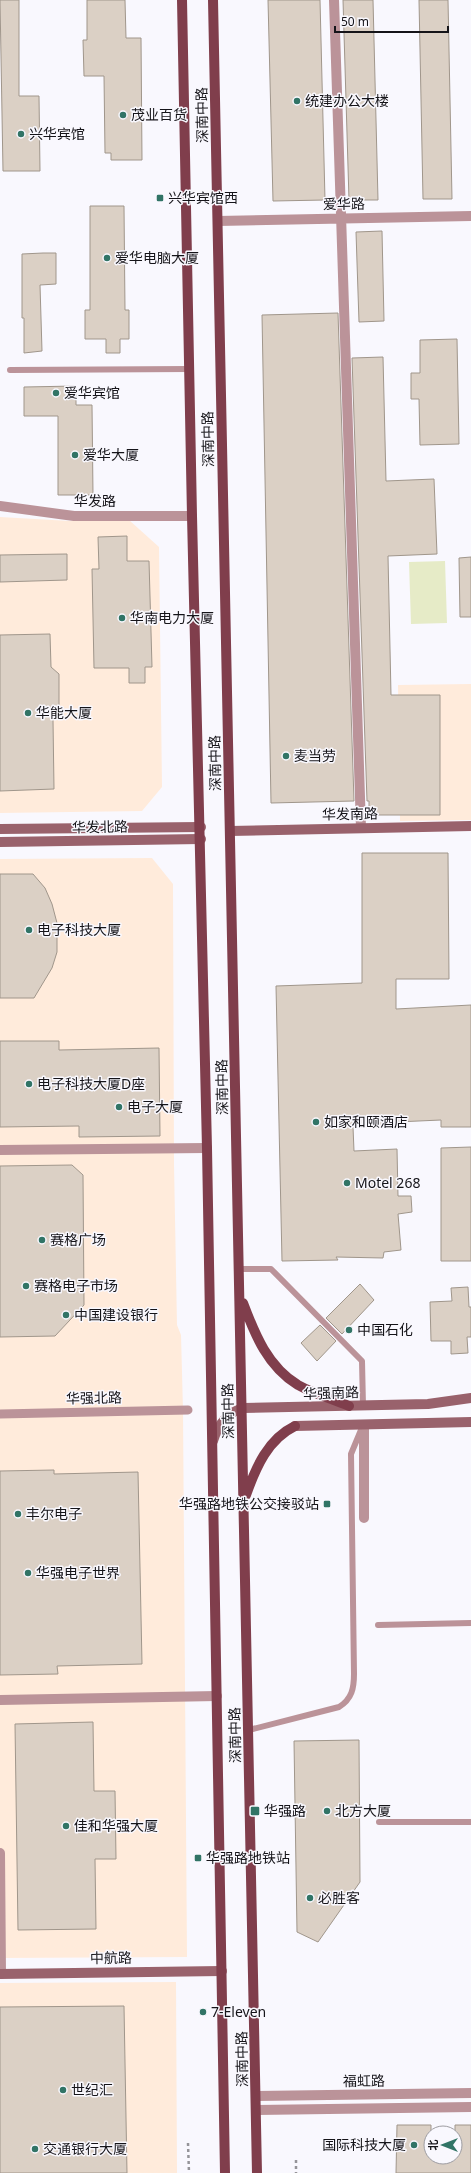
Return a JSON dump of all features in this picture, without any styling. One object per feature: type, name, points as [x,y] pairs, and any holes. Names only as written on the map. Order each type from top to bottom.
[{"type":"main road","name":"深南中路","points":[[182,0],[192,516],[201,827],[225,2173]]},
{"type":"main road","name":"深南中路","points":[[214,0],[258,2173]]},
{"type":"main road","name":"华发南路","points":[[230,831],[471,826]]},
{"type":"main road","name":"华发北路","points":[[0,828],[201,827]]},
{"type":"main road","name":"华发北路","points":[[0,842],[201,839]]},
{"type":"main road","points":[[240,1296],[257,1336],[280,1372],[299,1385],[349,1406]]},
{"type":"main road","name":"华强南路","points":[[212,1445],[217,1430],[224,1419],[234,1411],[243,1408],[428,1404],[471,1398]]},
{"type":"main road","points":[[244,1501],[257,1469],[270,1445],[280,1435],[295,1426],[471,1422]]},
{"type":"main road","name":"中航路","points":[[1,1974],[222,1971]]},
{"type":"street","points":[[334,0],[361,828]]},
{"type":"street","name":"爱华路","points":[[218,221],[471,216]]},
{"type":"street","name":"华发路","points":[[0,506],[74,516],[192,516]]},
{"type":"street","points":[[0,1150],[207,1148]]},
{"type":"street","name":"华强北路","points":[[0,1414],[188,1410]]},
{"type":"street","points":[[364,1425],[364,1518]]},
{"type":"street","points":[[0,1700],[217,1696]]},
{"type":"street","points":[[0,1854],[1,1974]]},
{"type":"street","name":"福虹路","points":[[257,2096],[471,2093]]},
{"type":"street","name":"福虹路","points":[[257,2110],[471,2107]]},
{"type":"lane","points":[[10,370],[189,369]]},
{"type":"lane","points":[[240,1269],[271,1269],[362,1361],[363,1406]]},
{"type":"lane","points":[[249,1730],[339,1707],[346,1702],[352,1694],[354,1674],[351,1454],[364,1425]]},
{"type":"lane","points":[[378,1625],[471,1623]]},
{"type":"lane","points":[[379,1822],[471,1822]]},
{"type":"path","points":[[188,2143],[188,2173]]},
{"type":"path","points":[[296,2160],[296,2173]]},
{"type":"shaded area","points":[[0,517],[70,521],[129,520],[159,547],[162,787],[142,811],[0,813]]},
{"type":"shaded area","points":[[471,684],[471,820],[400,821],[398,685]]},
{"type":"shaded area","points":[[152,858],[173,884],[174,1164],[177,1325],[181,1335],[183,1410],[187,1957],[0,1958],[0,859]]},
{"type":"shaded area","name":"世纪汇","points":[[176,1982],[177,2173],[0,2173],[0,1983]]},
{"type":"green space","points":[[445,561],[447,623],[411,624],[409,562]]},
{"type":"building","name":"兴华宾馆","points":[[0,0],[19,0],[19,96],[39,96],[40,171],[3,171]]},
{"type":"building","name":"茂业百货","points":[[87,0],[125,0],[126,38],[141,38],[142,160],[111,160],[111,153],[105,153],[104,76],[84,76],[83,40],[87,40]]},
{"type":"building","name":"统建办公大楼","points":[[268,0],[320,0],[325,200],[273,201]]},
{"type":"building","points":[[343,0],[373,0],[378,200],[349,200]]},
{"type":"building","points":[[419,0],[448,0],[452,199],[423,199]]},
{"type":"building","name":"爱华电脑大厦","points":[[90,206],[124,206],[125,310],[129,310],[129,339],[120,339],[120,353],[106,353],[106,339],[85,339],[85,310],[90,310]]},
{"type":"building","points":[[382,231],[384,321],[359,322],[356,232]]},
{"type":"building","points":[[56,253],[56,284],[40,285],[42,351],[24,353],[24,318],[22,318],[22,254]]},
{"type":"building","points":[[338,313],[354,801],[271,803],[262,315]]},
{"type":"building","points":[[457,339],[459,444],[420,445],[419,399],[411,399],[411,373],[420,373],[420,340]]},
{"type":"building","points":[[383,357],[386,481],[434,479],[437,554],[388,556],[391,695],[440,695],[440,815],[369,815],[369,801],[367,801],[352,358]]},
{"type":"building","name":"爱华大厦","points":[[76,386],[76,405],[92,405],[93,495],[58,495],[58,416],[24,416],[24,387]]},
{"type":"building","name":"华南电力大厦","points":[[127,536],[127,561],[149,561],[152,667],[145,667],[145,683],[129,683],[129,668],[94,668],[92,569],[99,569],[98,537]]},
{"type":"building","points":[[67,554],[67,580],[0,582],[0,555]]},
{"type":"building","points":[[471,557],[471,617],[460,617],[459,558]]},
{"type":"building","name":"华能大厦","points":[[50,634],[51,667],[59,674],[59,706],[53,720],[54,789],[0,791],[0,635]]},
{"type":"building","points":[[362,853],[448,853],[449,979],[396,979],[396,1009],[471,1005],[471,1127],[441,1127],[441,1120],[396,1122],[396,1127],[353,1127],[354,1151],[397,1149],[398,1196],[411,1196],[412,1212],[398,1214],[401,1250],[384,1252],[383,1258],[336,1257],[338,1260],[282,1261],[276,986],[362,983]]},
{"type":"building","name":"电子科技大厦","points":[[0,874],[33,874],[45,888],[52,904],[57,923],[57,952],[52,968],[34,998],[0,998]]},
{"type":"building","points":[[0,1041],[59,1041],[59,1050],[159,1048],[160,1136],[79,1137],[79,1126],[0,1127]]},
{"type":"building","points":[[471,1147],[471,1261],[441,1261],[441,1148]]},
{"type":"building","name":"赛格广场","points":[[72,1165],[83,1175],[84,1305],[55,1336],[0,1337],[0,1166]]},
{"type":"building","points":[[360,1284],[374,1300],[342,1334],[326,1318]]},
{"type":"building","points":[[468,1287],[469,1307],[471,1307],[471,1337],[467,1337],[468,1353],[451,1354],[451,1341],[431,1341],[430,1302],[452,1301],[451,1288]]},
{"type":"building","points":[[320,1325],[336,1341],[317,1361],[301,1343]]},
{"type":"building","points":[[54,1470],[54,1474],[138,1472],[142,1664],[57,1666],[58,1674],[0,1675],[0,1471]]},
{"type":"building","name":"佳和华强大厦","points":[[93,1722],[94,1791],[115,1791],[116,1859],[95,1859],[96,1929],[18,1930],[15,1724]]},
{"type":"building","name":"北方大厦","points":[[359,1740],[360,1882],[318,1942],[297,1932],[294,1741]]},
{"type":"building","name":"世纪汇","points":[[124,2006],[127,2173],[0,2173],[0,2007]]},
{"type":"building","name":"国际科技大厦","points":[[397,2125],[423,2125],[423,2165],[463,2165],[463,2125],[471,2125],[471,2173],[396,2173]]},
{"type":"place","name":"统建办公大楼","points":[[297,101]]},
{"type":"place","name":"茂业百货","points":[[123,115]]},
{"type":"place","name":"兴华宾馆","points":[[21,134]]},
{"type":"place","name":"兴华宾馆西","points":[[160,198]]},
{"type":"place","name":"爱华电脑大厦","points":[[107,258]]},
{"type":"place","name":"爱华宾馆","points":[[56,393]]},
{"type":"place","name":"爱华大厦","points":[[75,455]]},
{"type":"place","name":"华南电力大厦","points":[[122,618]]},
{"type":"place","name":"华能大厦","points":[[28,713]]},
{"type":"place","name":"麦当劳","points":[[286,756]]},
{"type":"place","name":"电子科技大厦","points":[[29,930]]},
{"type":"place","name":"电子科技大厦D座","points":[[29,1084]]},
{"type":"place","name":"电子大厦","points":[[119,1107]]},
{"type":"place","name":"如家和颐酒店","points":[[316,1122]]},
{"type":"place","name":"Motel 268","points":[[347,1183]]},
{"type":"place","name":"赛格广场","points":[[42,1240]]},
{"type":"place","name":"赛格电子市场","points":[[26,1286]]},
{"type":"place","name":"中国建设银行","points":[[66,1315]]},
{"type":"place","name":"中国石化","points":[[349,1330]]},
{"type":"place","name":"华强路地铁公交接驳站","points":[[327,1504]]},
{"type":"place","name":"丰尔电子","points":[[18,1514]]},
{"type":"place","name":"华强电子世界","points":[[28,1573]]},
{"type":"place","name":"华强路","points":[[255,1811]]},
{"type":"place","name":"北方大厦","points":[[327,1811]]},
{"type":"place","name":"佳和华强大厦","points":[[66,1826]]},
{"type":"place","name":"华强路地铁站","points":[[198,1858]]},
{"type":"place","name":"必胜客","points":[[310,1898]]},
{"type":"place","name":"7-Eleven","points":[[203,2012]]},
{"type":"place","name":"世纪汇","points":[[63,2090]]},
{"type":"place","name":"国际科技大厦","points":[[414,2145]]},
{"type":"place","name":"交通银行大厦","points":[[35,2149]]}]
